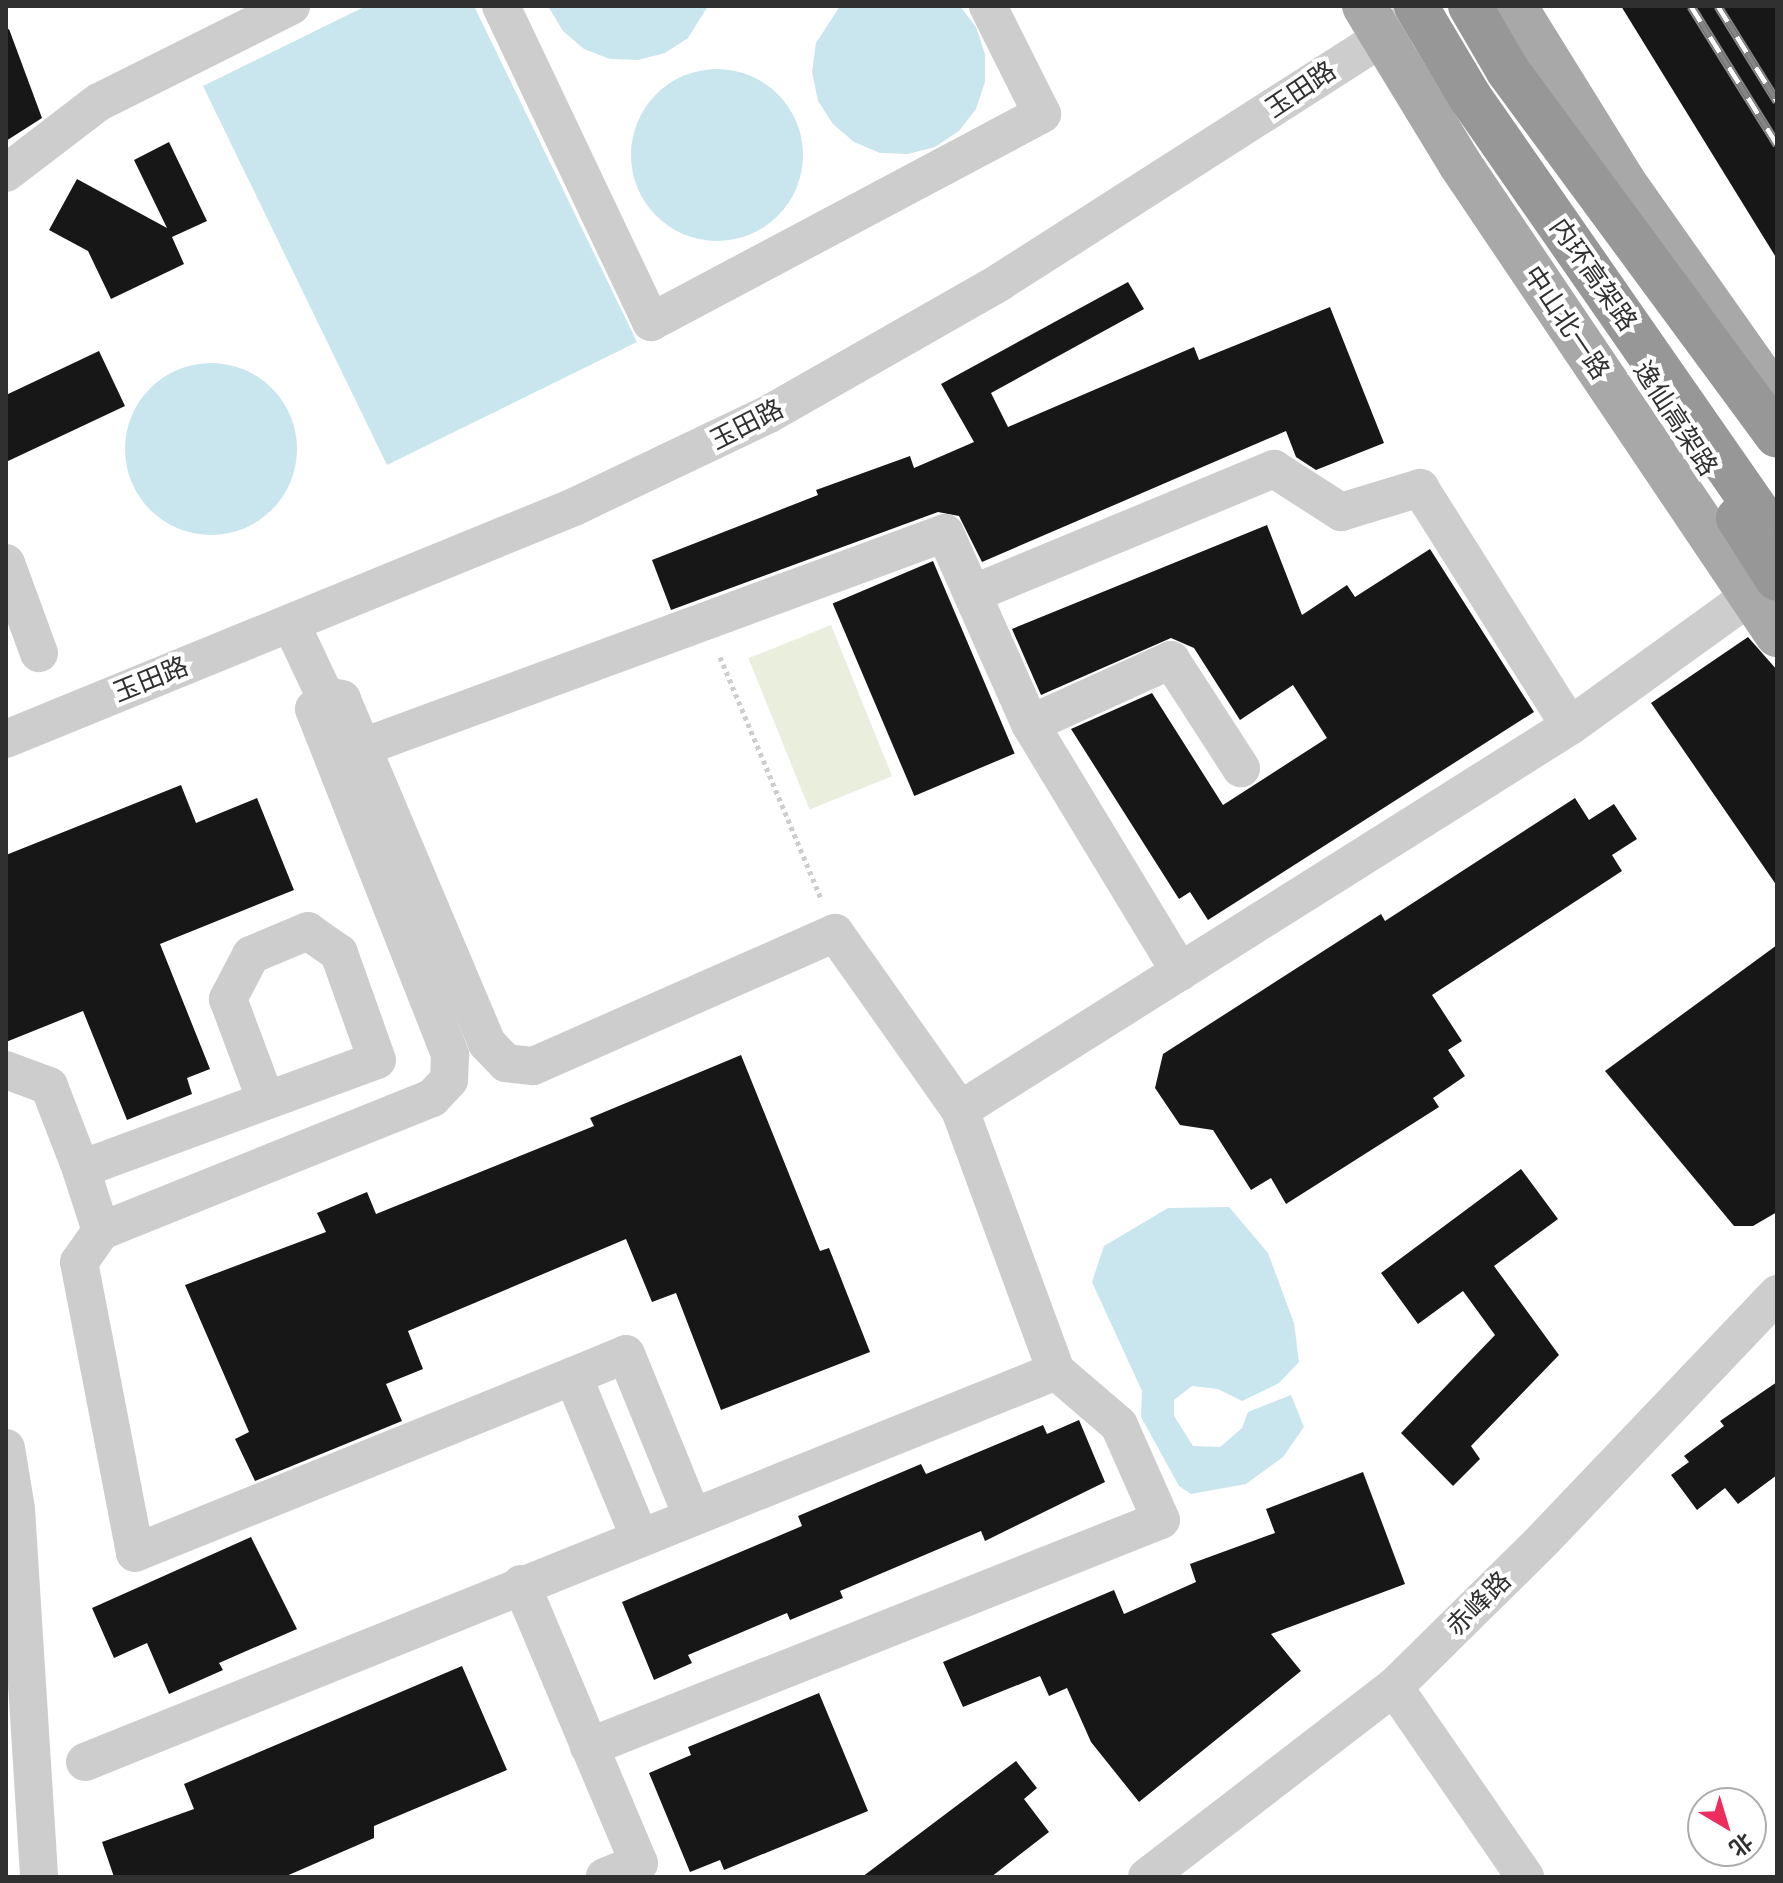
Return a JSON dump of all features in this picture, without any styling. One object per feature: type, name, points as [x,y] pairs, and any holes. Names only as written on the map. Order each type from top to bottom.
[{"type":"highway","name":"内环高架路","points":[[1416,6],[1470,97],[1777,539]]},
{"type":"highway","name":"内环高架路","points":[[1470,6],[1508,71],[1777,436]]},
{"type":"highway","name":"逸仙高架路","points":[[1470,97],[1777,579]]},
{"type":"main road","points":[[1515,6],[1624,182],[1777,399]]},
{"type":"main road","name":"中山北一路","points":[[1373,21],[1542,289],[1777,635]]},
{"type":"street","points":[[6,173],[99,102],[291,6]]},
{"type":"street","points":[[501,6],[651,322],[1042,114],[988,6]]},
{"type":"street","name":"玉田路","points":[[6,739],[574,507],[833,380],[1052,249],[1373,21],[1434,6]]},
{"type":"street","points":[[972,594],[1274,469],[1341,512],[1420,488],[1570,726]]},
{"type":"street","points":[[363,747],[945,533],[1030,724],[1180,972]]},
{"type":"street","points":[[6,563],[39,653]]},
{"type":"street","points":[[960,1110],[1570,726],[1735,607]]},
{"type":"street","points":[[291,624],[325,696]]},
{"type":"street","points":[[1030,724],[1171,660],[1241,768]]},
{"type":"street","points":[[325,696],[342,699],[487,1043],[506,1063],[533,1066],[835,933],[960,1110],[1056,1371],[1119,1425],[1161,1520],[589,1747]]},
{"type":"street","points":[[325,696],[314,709],[450,1055],[449,1080],[432,1098],[101,1231],[79,1262],[135,1553],[626,1354],[692,1516]]},
{"type":"street","points":[[81,1169],[265,1098],[377,1060],[339,953],[308,931],[251,955],[228,999],[265,1098]]},
{"type":"street","points":[[6,1070],[49,1086],[101,1231]]},
{"type":"street","points":[[334,1077],[372,1122]]},
{"type":"street","name":"赤峰路","points":[[1147,1877],[1394,1687],[1543,1540],[1777,1294]]},
{"type":"street","points":[[85,1762],[639,1536],[1056,1371]]},
{"type":"street","points":[[573,1376],[639,1536]]},
{"type":"street","points":[[6,1448],[13,1588],[39,1877]]},
{"type":"street","points":[[521,1584],[639,1863],[605,1877]]},
{"type":"street","points":[[1394,1687],[1525,1877]]},
{"type":"path","points":[[705,621],[835,933]]},
{"type":"green space","points":[[831,625],[892,776],[810,809],[748,658]]},
{"type":"water","points":[[366,6],[474,6],[637,342],[387,465],[203,86]]},
{"type":"water","points":[[548,6],[708,6],[688,38],[665,53],[638,60],[610,59],[584,49],[563,31]]},
{"type":"water","points":[[840,6],[960,6],[976,27],[985,54],[985,82],[976,109],[959,131],[935,147],[908,154],[880,153],[854,142],[833,124],[818,101],[812,72],[816,43]]},
{"type":"water","points":[[717,69],[750,75],[778,94],[797,122],[803,155],[797,188],[778,216],[750,235],[717,241],[684,235],[656,216],[637,188],[631,155],[637,122],[656,94],[684,75]]},
{"type":"water","points":[[211,363],[244,369],[272,388],[291,416],[297,449],[291,482],[272,510],[244,529],[211,535],[178,529],[150,510],[131,482],[125,449],[131,416],[150,388],[178,369]]},
{"type":"water","points":[[1229,1207],[1268,1253],[1294,1323],[1299,1362],[1279,1383],[1242,1401],[1218,1389],[1192,1386],[1174,1400],[1174,1416],[1193,1446],[1220,1447],[1242,1428],[1248,1412],[1291,1395],[1304,1427],[1283,1457],[1246,1484],[1191,1494],[1179,1486],[1141,1417],[1142,1391],[1092,1282],[1104,1246],[1168,1208]]},
{"type":"building","points":[[1621,6],[1777,6],[1777,259]]},
{"type":"building","points":[[9,29],[42,118],[6,141],[6,30]]},
{"type":"building","points":[[169,142],[207,221],[172,237],[184,264],[111,299],[88,251],[49,230],[77,179],[167,228],[134,160]]},
{"type":"building","points":[[1128,282],[1144,309],[991,393],[1008,427],[1194,347],[1199,360],[1330,307],[1384,443],[1316,470],[1296,457],[1286,431],[982,562],[959,516],[938,512],[671,610],[652,560],[818,495],[816,490],[910,456],[914,468],[974,442],[941,384]]},
{"type":"building","points":[[99,351],[125,406],[6,462],[6,395]]},
{"type":"building","points":[[1267,525],[1302,615],[1347,585],[1355,597],[1430,549],[1534,712],[1208,920],[1190,892],[1179,899],[1071,729],[1152,693],[1223,805],[1327,738],[1293,685],[1240,720],[1194,648],[1171,638],[1041,695],[1012,629]]},
{"type":"building","points":[[933,561],[1015,753],[914,796],[833,604]]},
{"type":"building","points":[[1748,637],[1777,670],[1777,886],[1651,703]]},
{"type":"building","points":[[181,785],[196,823],[257,798],[294,890],[160,944],[210,1069],[187,1078],[192,1094],[127,1120],[83,1011],[6,1042],[6,855]]},
{"type":"building","points":[[1575,798],[1589,820],[1614,804],[1637,839],[1612,855],[1622,871],[1432,995],[1462,1041],[1448,1050],[1465,1076],[1433,1098],[1439,1107],[1286,1204],[1271,1178],[1251,1190],[1213,1130],[1180,1125],[1155,1088],[1163,1054],[1381,914],[1385,921]]},
{"type":"building","points":[[1777,945],[1777,1212],[1753,1226],[1734,1226],[1605,1071]]},
{"type":"building","points":[[741,1055],[820,1251],[829,1248],[870,1352],[721,1410],[676,1293],[652,1302],[626,1239],[408,1331],[423,1369],[386,1384],[402,1421],[255,1481],[235,1439],[249,1432],[185,1285],[326,1232],[317,1213],[367,1192],[376,1214],[594,1126],[590,1118]]},
{"type":"building","points":[[1521,1169],[1558,1219],[1494,1266],[1559,1355],[1471,1446],[1480,1459],[1453,1486],[1401,1433],[1495,1335],[1463,1291],[1418,1324],[1381,1273]]},
{"type":"building","points":[[1777,1382],[1777,1475],[1738,1504],[1725,1488],[1697,1510],[1671,1475],[1689,1462],[1684,1456],[1724,1426],[1720,1421]]},
{"type":"building","points":[[1079,1420],[1105,1482],[985,1541],[981,1531],[840,1591],[843,1598],[790,1620],[787,1613],[688,1655],[692,1663],[654,1680],[622,1602],[802,1526],[798,1516],[921,1464],[926,1474],[1043,1425],[1047,1434]]},
{"type":"building","points":[[1363,1472],[1405,1584],[1271,1634],[1301,1671],[1139,1802],[1091,1742],[1067,1688],[1049,1696],[1040,1676],[963,1707],[943,1662],[1114,1590],[1124,1614],[1196,1582],[1190,1564],[1275,1533],[1266,1509]]},
{"type":"building","points":[[251,1537],[297,1629],[219,1663],[223,1670],[169,1694],[147,1643],[114,1658],[92,1608]]},
{"type":"building","points":[[462,1666],[507,1770],[374,1826],[374,1838],[284,1877],[114,1877],[102,1842],[194,1809],[184,1784]]},
{"type":"building","points":[[819,1693],[868,1811],[724,1870],[720,1860],[690,1872],[649,1773],[691,1755],[688,1747]]},
{"type":"building","points":[[1016,1761],[1037,1788],[1024,1799],[1049,1832],[991,1877],[862,1877]]},
{"type":"railway","points":[[1691,6],[1777,144]]},
{"type":"railway","points":[[1718,6],[1777,101]]}]
